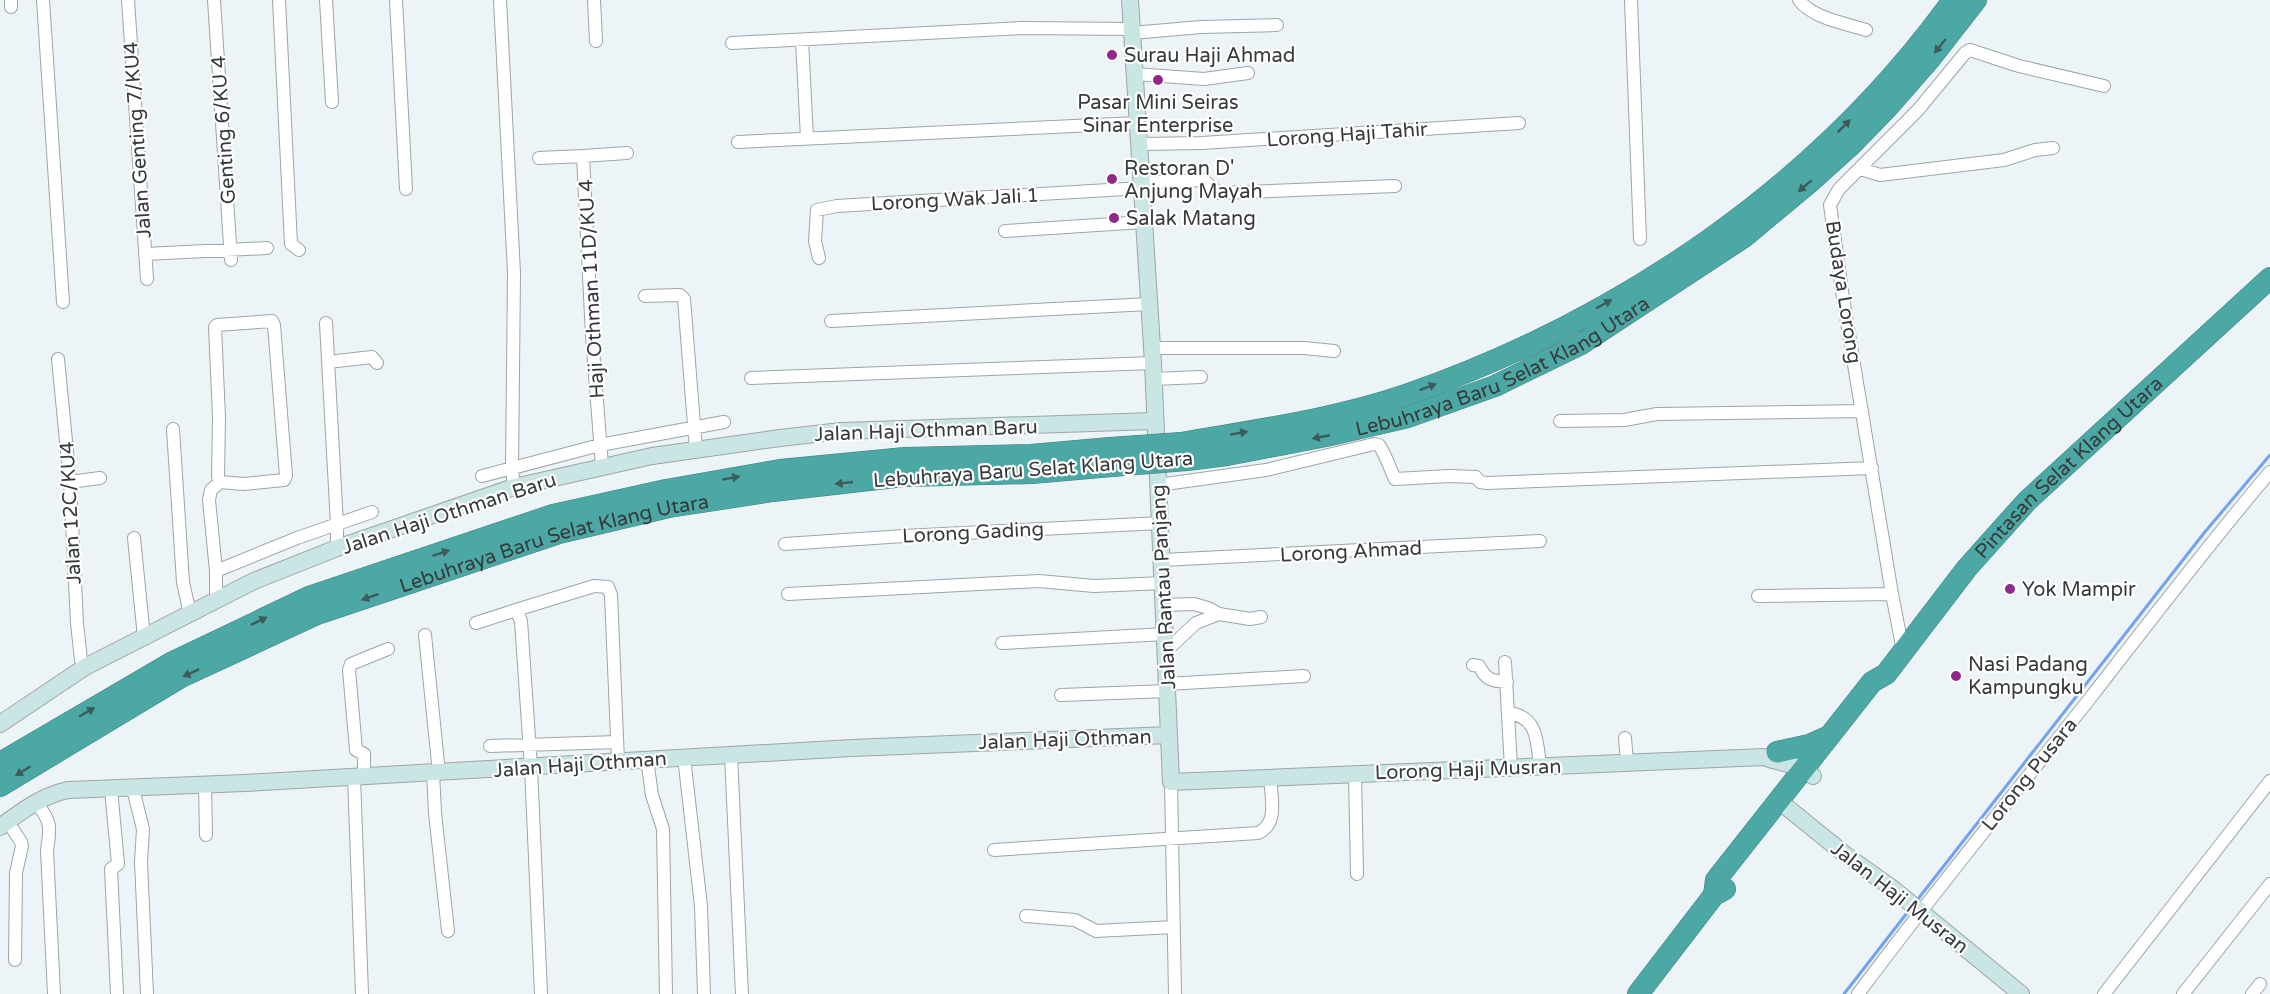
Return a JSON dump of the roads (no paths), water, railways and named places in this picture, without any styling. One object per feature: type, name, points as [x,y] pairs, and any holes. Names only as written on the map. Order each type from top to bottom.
[{"type":"highway","name":"Lebuhraya Baru Selat Klang Utara","points":[[0,763],[171,663],[309,597],[553,515],[666,490],[780,470],[906,458],[1031,455],[1111,457],[1184,451],[1404,396],[1490,362],[1572,322],[1663,271],[1745,214],[1835,136],[1876,94],[1953,0]]},
{"type":"highway","name":"Lebuhraya Baru Selat Klang Utara","points":[[1184,451],[1227,455],[1408,417],[1495,386],[1581,344],[1744,237],[1810,182],[1888,107],[1930,59],[1976,0]]},
{"type":"highway","name":"Pintasan Selat Klang Utara","points":[[1811,768],[1829,736],[1872,682],[1886,674],[1967,568],[2027,501],[2270,278]]},
{"type":"highway","name":"Lebuhraya Baru Selat Klang Utara","points":[[0,786],[182,677],[317,614],[560,533],[669,507],[773,491],[904,476],[1032,473],[1111,457]]},
{"type":"highway","name":"Pintasan Selat Klang Utara","points":[[1638,994],[1714,895],[1726,888],[1786,798],[1882,689],[1886,674]]},
{"type":"highway","points":[[1786,798],[1789,772],[1773,757],[1829,736]]},
{"type":"street","points":[[43,0],[63,302]]},
{"type":"street","name":"Jalan Genting 7/KU4","points":[[128,0],[147,279]]},
{"type":"street","name":"Genting 6/KU 4","points":[[214,0],[231,255]]},
{"type":"street","points":[[279,0],[291,244],[299,250]]},
{"type":"street","points":[[326,0],[332,102]]},
{"type":"street","points":[[396,0],[406,189]]},
{"type":"street","points":[[500,0],[514,273],[512,469],[514,488]]},
{"type":"street","points":[[594,0],[596,41]]},
{"type":"street","name":"Jalan Rantau Panjang","points":[[1130,0],[1161,523],[1170,735],[1175,994]]},
{"type":"street","points":[[1631,0],[1640,239]]},
{"type":"street","points":[[1799,0],[1804,6],[1818,14],[1866,30]]},
{"type":"street","points":[[732,43],[1023,28],[1132,31],[1277,25]]},
{"type":"street","points":[[802,40],[807,138]]},
{"type":"street","name":"Budaya Lorong","points":[[1904,651],[1892,594],[1830,205],[1839,189],[1918,110],[1965,53],[1970,50],[2019,66],[2104,86]]},
{"type":"street","points":[[1135,74],[1204,79],[1248,73]]},
{"type":"street","points":[[738,142],[1137,123]]},
{"type":"street","name":"Lorong Haji Tahir","points":[[1140,144],[1202,143],[1519,123]]},
{"type":"street","points":[[1861,169],[1880,175],[2004,160],[2035,150],[2053,148]]},
{"type":"street","points":[[583,156],[627,153]]},
{"type":"street","name":"Haji Othman 11D/KU 4","points":[[539,158],[583,156],[592,336],[602,466]]},
{"type":"street","points":[[1142,186],[1203,180],[1220,193],[1395,186]]},
{"type":"street","name":"Lorong Wak Jali 1","points":[[819,258],[816,241],[817,210],[837,206],[1142,186]]},
{"type":"street","points":[[1005,231],[1144,222]]},
{"type":"street","points":[[145,254],[231,255],[267,248]]},
{"type":"street","points":[[645,296],[680,295],[684,299],[696,450]]},
{"type":"street","points":[[831,321],[1149,304]]},
{"type":"street","points":[[216,601],[216,571],[209,500],[211,490],[220,482],[244,484],[284,480],[286,476],[272,321],[215,327],[219,417],[218,477],[220,482]]},
{"type":"street","points":[[326,323],[337,549]]},
{"type":"street","points":[[751,378],[1153,363],[1304,348],[1334,351]]},
{"type":"street","points":[[328,362],[372,357],[377,363]]},
{"type":"street","name":"Jalan 12C/KU4","points":[[58,359],[70,482],[77,624],[81,660],[85,667]]},
{"type":"street","points":[[1153,363],[1201,377]]},
{"type":"street","points":[[1560,421],[1624,420],[1657,414],[1862,411]]},
{"type":"street","name":"Jalan Haji Othman Baru","points":[[0,724],[85,667],[254,581],[337,549],[514,488],[602,466],[696,450],[841,431],[1154,421]]},
{"type":"street","points":[[482,476],[600,445],[724,422]]},
{"type":"street","points":[[173,429],[183,582],[190,614]]},
{"type":"street","points":[[1158,485],[1266,470],[1374,444],[1382,448],[1395,479],[1476,477],[1480,482],[1487,483],[1872,468]]},
{"type":"street","name":"Lorong Pusara","points":[[1858,994],[1920,911],[2202,554],[2270,472]]},
{"type":"street","points":[[70,482],[100,478]]},
{"type":"street","points":[[216,571],[297,538],[372,512]]},
{"type":"street","name":"Lorong Gading","points":[[785,544],[1161,523]]},
{"type":"street","points":[[134,538],[144,637]]},
{"type":"street","name":"Lorong Ahmad","points":[[1162,560],[1540,541]]},
{"type":"street","points":[[788,594],[1039,581],[1094,586],[1163,583]]},
{"type":"street","points":[[477,623],[594,586],[608,587],[611,595],[618,761]]},
{"type":"street","points":[[1758,596],[1892,594]]},
{"type":"street","points":[[1164,605],[1194,604],[1219,614],[1250,619],[1261,617]]},
{"type":"street","points":[[516,610],[521,621],[530,745],[541,994]]},
{"type":"street","points":[[1002,644],[1166,642],[1196,623],[1219,614]]},
{"type":"street","points":[[425,635],[436,772],[435,813],[448,931]]},
{"type":"street","points":[[362,994],[359,777],[364,754],[356,750],[349,670],[351,664],[358,660],[388,649]]},
{"type":"street","points":[[1505,662],[1511,767]]},
{"type":"street","points":[[1473,665],[1479,666],[1490,681],[1507,682]]},
{"type":"street","points":[[1061,695],[1304,676]]},
{"type":"street","points":[[1508,714],[1520,714],[1529,722],[1536,736],[1540,766]]},
{"type":"street","name":"Jalan Haji Othman","points":[[4,824],[51,794],[68,790],[205,786],[684,757],[1170,735]]},
{"type":"street","points":[[1625,738],[1627,762]]},
{"type":"street","points":[[490,746],[617,742]]},
{"type":"street","name":"Lorong Haji Musran","points":[[1171,782],[1773,757],[1794,753],[1811,768]]},
{"type":"street","points":[[731,755],[742,994]]},
{"type":"street","points":[[684,757],[700,906],[704,994]]},
{"type":"street","points":[[647,759],[652,795],[663,829],[666,994]]},
{"type":"street","points":[[1355,773],[1357,874]]},
{"type":"street","points":[[994,850],[1258,833],[1266,830],[1272,823],[1270,777]]},
{"type":"street","points":[[2104,994],[2270,781]]},
{"type":"street","points":[[205,786],[206,835]]},
{"type":"street","points":[[111,789],[118,864],[111,869],[117,994]]},
{"type":"street","points":[[133,789],[143,829],[141,862],[147,994]]},
{"type":"street","name":"Jalan Haji Musran","points":[[1786,798],[1920,911],[2009,991]]},
{"type":"street","points":[[36,802],[44,812],[51,828],[47,850],[54,994]]},
{"type":"street","points":[[4,824],[22,846],[16,873],[15,960]]},
{"type":"street","points":[[2184,994],[2270,884]]},
{"type":"street","points":[[1026,916],[1075,920],[1096,931],[1173,927]]},
{"type":"waterway","points":[[1918,899],[2204,533],[2270,455]]},
{"type":"waterway","points":[[1844,994],[1907,913]]},
{"type":"place","name":"Surau Haji Ahmad","points":[[1112,55]]},
{"type":"place","name":"Pasar Mini Seiras Sinar Enterprise","points":[[1158,80]]},
{"type":"place","name":"Restoran D' Anjung Mayah","points":[[1112,179]]},
{"type":"place","name":"Salak Matang","points":[[1114,218]]},
{"type":"place","name":"Yok Mampir","points":[[2010,589]]},
{"type":"place","name":"Nasi Padang Kampungku","points":[[1956,676]]}]
